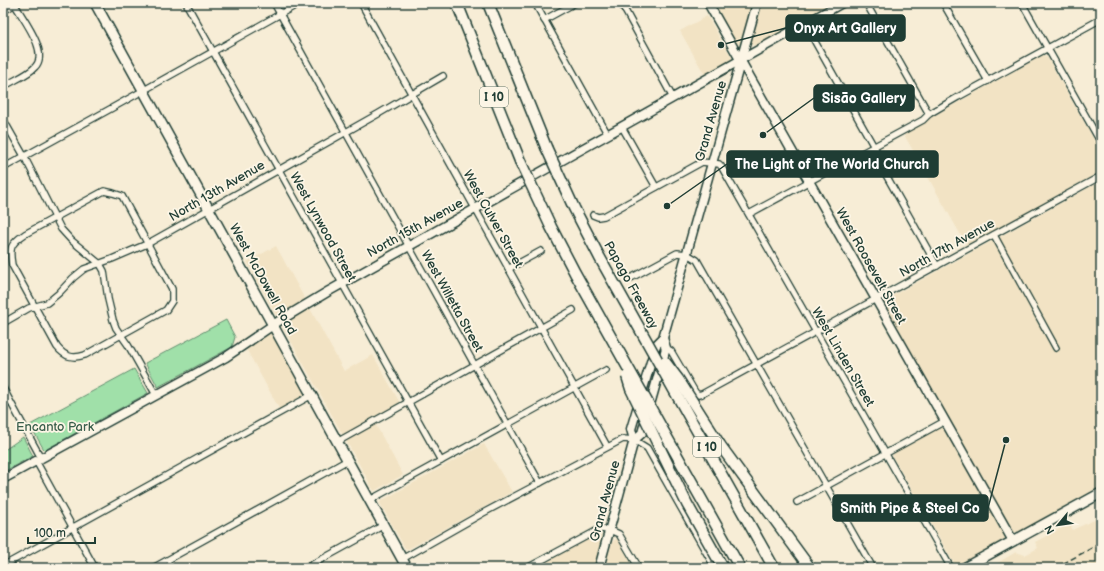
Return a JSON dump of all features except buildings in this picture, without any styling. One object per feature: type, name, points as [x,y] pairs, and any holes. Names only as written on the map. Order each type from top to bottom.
[{"type":"highway","points":[[453,3],[469,34]]},
{"type":"highway","name":"I 10","points":[[457,3],[520,160],[561,247],[740,568]]},
{"type":"highway","name":"Papago Freeway","points":[[486,3],[496,40],[528,105],[584,227],[774,568]]},
{"type":"highway","points":[[639,326],[678,379],[714,438],[810,568]]},
{"type":"highway","points":[[617,348],[632,389],[687,504],[723,568]]},
{"type":"main road","name":"West McDowell Road","points":[[95,3],[274,324],[407,568]]},
{"type":"main road","points":[[964,568],[1101,494]]},
{"type":"street","name":"West Lynwood Street","points":[[186,3],[441,461]]},
{"type":"street","name":"West Willetta Street","points":[[274,3],[540,483]]},
{"type":"street","points":[[3,168],[300,3]]},
{"type":"street","name":"West Culver Street","points":[[361,3],[607,446]]},
{"type":"street","points":[[534,3],[608,135]]},
{"type":"street","points":[[544,20],[575,3]]},
{"type":"street","points":[[621,3],[674,98]]},
{"type":"street","name":"West Roosevelt Street","points":[[708,3],[1013,541]]},
{"type":"street","name":"Grand Avenue","points":[[663,338],[757,3]]},
{"type":"street","name":"North 15th Avenue","points":[[3,479],[226,357],[274,324],[342,284],[842,3]]},
{"type":"street","points":[[866,3],[929,114]]},
{"type":"street","points":[[944,3],[988,81]]},
{"type":"street","points":[[1022,3],[1101,143]]},
{"type":"street","points":[[3,11],[15,4],[35,39],[40,56],[39,62],[34,68],[3,87]]},
{"type":"street","points":[[749,214],[923,120],[929,114],[1101,19]]},
{"type":"street","points":[[805,24],[874,146],[881,166],[937,266]]},
{"type":"street","name":"North 13th Avenue","points":[[3,323],[29,308],[47,303],[59,293],[72,278],[84,269],[100,264],[147,244],[443,76]]},
{"type":"street","points":[[3,119],[61,228],[71,240],[100,264],[104,271],[113,320],[156,395]]},
{"type":"street","points":[[622,127],[656,187]]},
{"type":"street","points":[[593,215],[598,217],[604,216],[702,162],[712,163]]},
{"type":"street","name":"West Linden Street","points":[[712,163],[721,166],[951,568]]},
{"type":"street","name":"North 17th Avenue","points":[[666,348],[671,351],[698,395],[876,300],[1101,176]]},
{"type":"street","points":[[104,192],[113,192],[122,196],[147,244],[172,289],[172,301],[166,310],[85,355],[76,358],[61,352],[12,265],[10,255],[11,247],[16,240],[104,192]]},
{"type":"street","points":[[994,235],[1056,348]]},
{"type":"street","points":[[508,269],[541,251]]},
{"type":"street","points":[[629,279],[678,252],[687,254],[697,260],[827,485],[873,568]]},
{"type":"street","points":[[337,442],[573,310]]},
{"type":"street","points":[[663,338],[666,348],[656,344],[663,338]]},
{"type":"street","name":"Grand Avenue","points":[[599,568],[634,440],[631,429],[656,344]]},
{"type":"street","name":"Grand Avenue","points":[[634,440],[642,433],[666,348]]},
{"type":"street","points":[[370,500],[606,370]]},
{"type":"street","points":[[3,388],[72,527],[95,568]]},
{"type":"street","points":[[3,566],[312,395]]},
{"type":"street","points":[[797,502],[945,421]]},
{"type":"street","points":[[402,559],[607,446],[623,439],[634,440],[647,448],[715,568]]},
{"type":"street","points":[[153,568],[348,460]]},
{"type":"street","points":[[306,568],[384,525]]},
{"type":"street","points":[[527,568],[600,529],[610,530],[619,534],[639,568]]},
{"type":"shaded area","points":[[715,3],[833,3],[758,45],[734,44],[714,8]]},
{"type":"shaded area","points":[[707,16],[732,58],[731,61],[705,75],[680,31]]},
{"type":"shaded area","points":[[1043,55],[1047,57],[1101,152],[1101,172],[967,246],[903,133]]},
{"type":"shaded area","points":[[1101,181],[1101,486],[1019,532],[1014,532],[1012,531],[883,303],[885,300]]},
{"type":"shaded area","points":[[276,246],[344,371],[373,355],[400,403],[372,418],[403,475],[374,491],[247,262]]},
{"type":"shaded area","points":[[274,324],[312,395],[281,412],[244,345]]},
{"type":"shaded area","points":[[939,428],[945,429],[1006,536],[1004,540],[959,565],[954,563],[893,457],[893,453]]},
{"type":"shaded area","points":[[484,444],[512,492],[408,549],[405,548],[380,503],[381,501]]},
{"type":"shaded area","points":[[1101,517],[1101,568],[989,568],[1016,552],[1025,555],[1038,548],[1035,542],[1071,523],[1072,530]]},
{"type":"shaded area","points":[[598,534],[601,536],[602,540],[594,568],[535,568]]},
{"type":"shaded area","points":[[616,539],[634,568],[605,568],[612,542]]},
{"type":"green space","points":[[226,320],[235,337],[232,347],[158,387],[145,363]]},
{"type":"green space","name":"Encanto Park","points":[[134,369],[148,393],[45,450],[43,448],[30,425]]},
{"type":"green space","name":"Encanto Park","points":[[23,437],[33,456],[3,472],[3,451]]},
{"type":"railway","points":[[1055,568],[1101,543]]},
{"type":"place","name":"Onyx Art Gallery","points":[[721,45]]},
{"type":"place","name":"Sisāo Gallery","points":[[763,135]]},
{"type":"place","name":"The Light of The World Church","points":[[667,206]]},
{"type":"place","name":"Smith Pipe & Steel Co","points":[[1006,440]]}]
